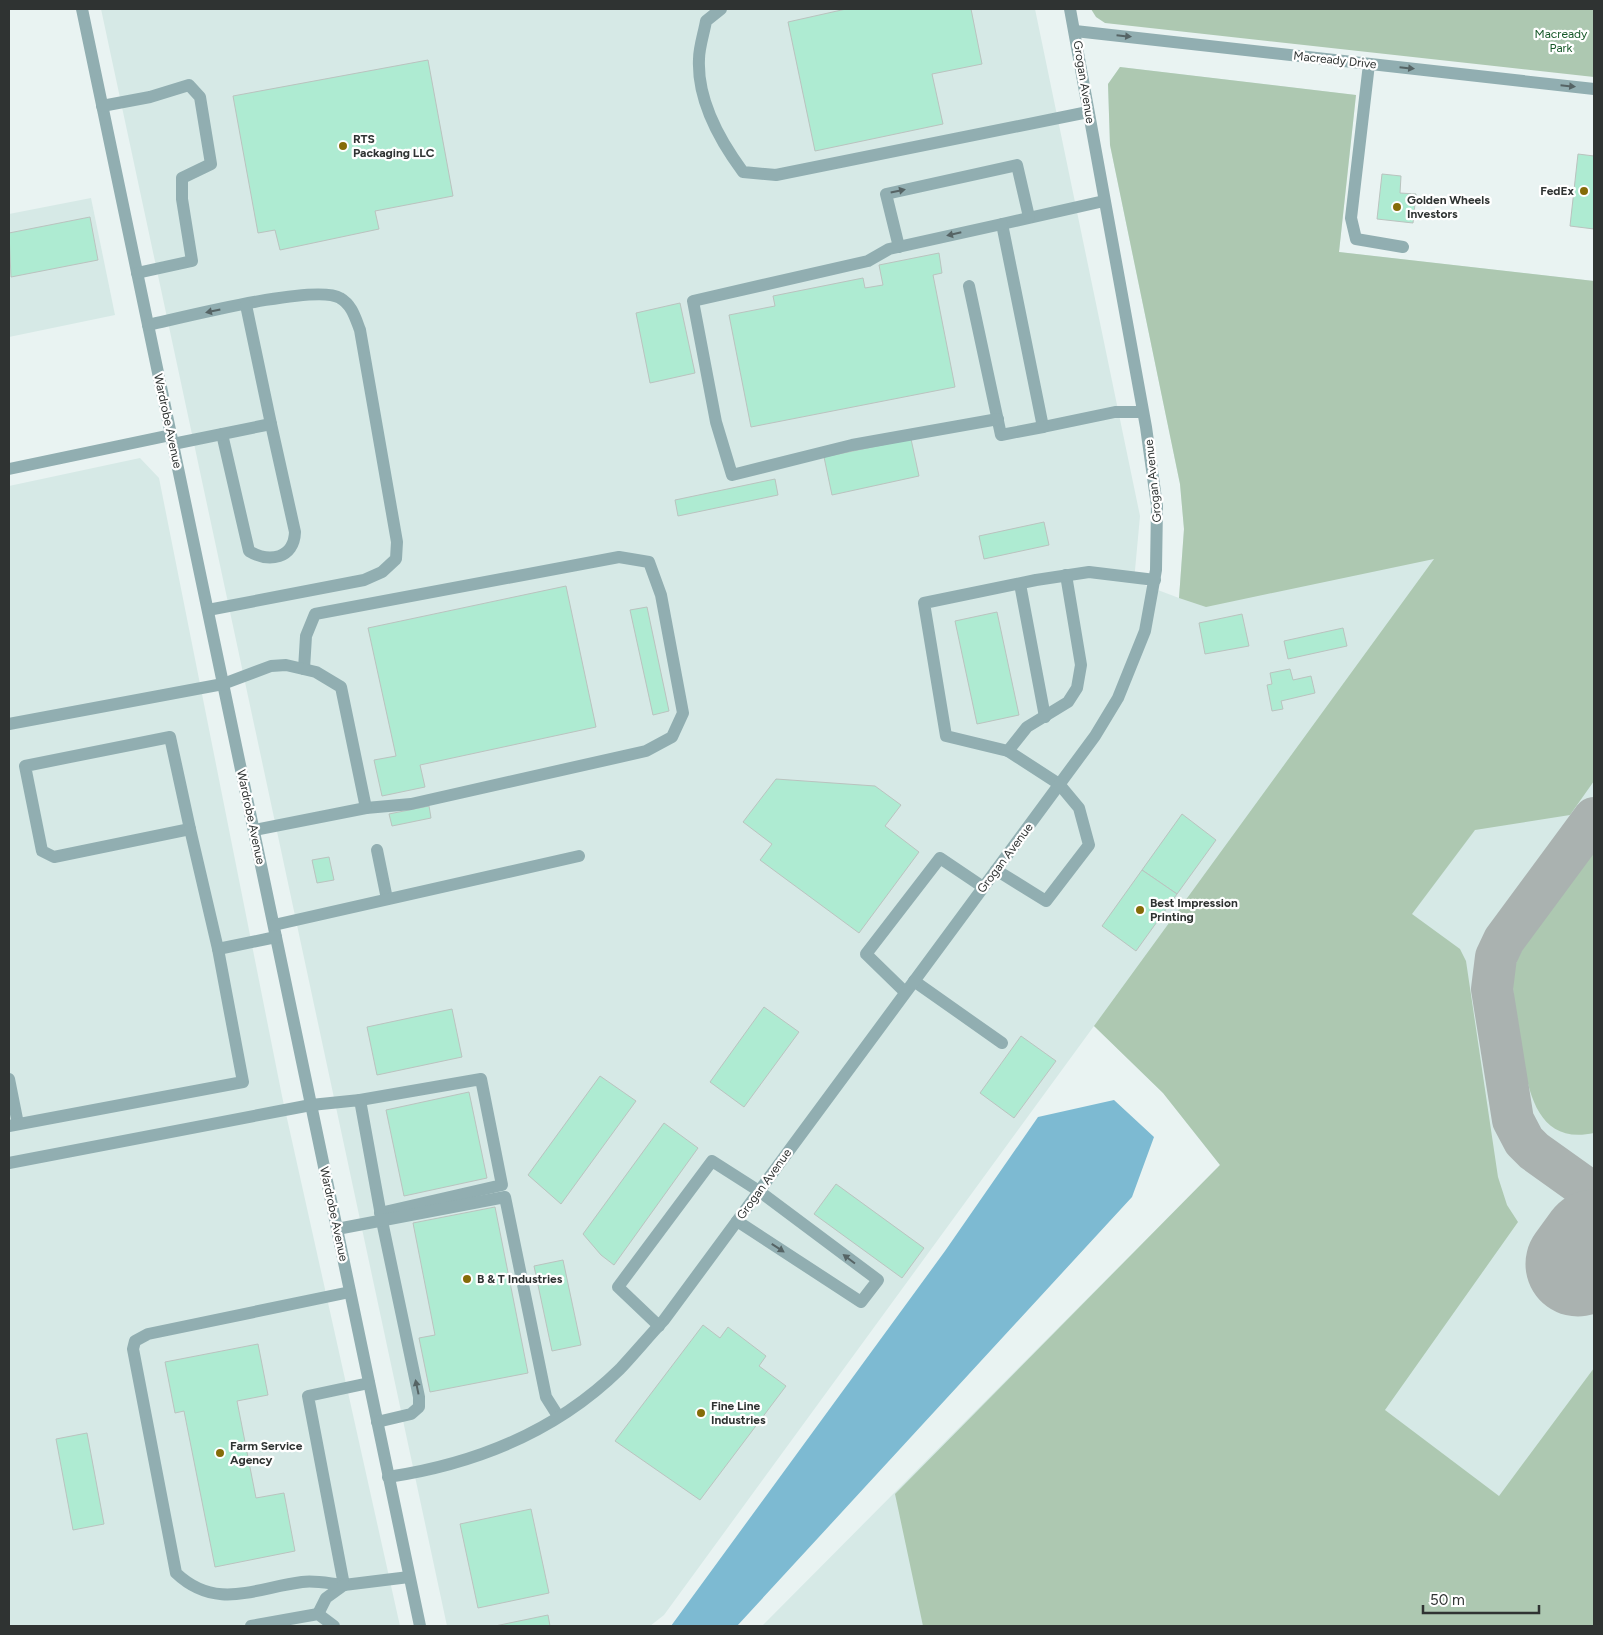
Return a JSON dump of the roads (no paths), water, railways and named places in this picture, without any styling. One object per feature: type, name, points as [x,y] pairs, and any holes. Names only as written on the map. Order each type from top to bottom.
[{"type":"street","name":"Wardrobe Avenue","points":[[82,9],[420,1626]]},
{"type":"street","points":[[722,9],[706,21],[698,59],[704,97],[723,145],[743,172],[776,175],[1088,112]]},
{"type":"street","name":"Grogan Avenue","points":[[388,1477],[446,1466],[488,1453],[529,1435],[581,1401],[620,1369],[659,1326],[737,1221],[1095,736],[1118,698],[1145,631],[1155,580],[1158,506],[1070,9]]},
{"type":"street","name":"Macready Drive","points":[[1075,30],[1594,89]]},
{"type":"street","points":[[1369,64],[1351,218],[1356,239],[1403,247]]},
{"type":"street","points":[[102,106],[150,97],[189,85],[200,97],[211,164],[182,178],[182,199],[192,261],[137,273]]},
{"type":"street","points":[[899,247],[886,194],[1017,165],[1029,217]]},
{"type":"street","points":[[998,419],[852,445],[732,475],[716,422],[692,301],[868,262],[889,249],[1104,201]]},
{"type":"street","points":[[1002,224],[1042,427]]},
{"type":"street","points":[[969,286],[1001,435],[1115,412],[1142,412]]},
{"type":"street","points":[[148,325],[278,298],[319,293],[339,297],[352,309],[360,330],[397,542],[396,559],[382,572],[364,580],[208,610]]},
{"type":"street","points":[[222,434],[249,551],[261,558],[274,557],[288,552],[295,544],[295,532],[246,305]]},
{"type":"street","points":[[9,469],[172,439],[222,434],[271,424]]},
{"type":"street","points":[[254,830],[366,808],[411,804],[646,751],[672,736],[683,713],[661,595],[650,562],[619,556],[315,614],[306,636],[304,669]]},
{"type":"street","points":[[996,870],[1046,900],[1089,846],[1079,808],[1059,784],[1008,751],[946,736],[924,603],[1089,572],[1155,580]]},
{"type":"street","points":[[1008,751],[1026,727],[1068,702],[1077,688],[1081,665],[1066,575]]},
{"type":"street","points":[[1020,584],[1045,717]]},
{"type":"street","points":[[9,724],[223,684],[271,666],[286,665],[304,669],[316,672],[342,687],[366,808]]},
{"type":"street","points":[[9,1079],[13,1125],[243,1082],[218,949],[170,737],[25,766],[42,851],[54,857],[190,829]]},
{"type":"street","points":[[377,850],[387,900]]},
{"type":"street","points":[[218,949],[387,900],[579,856]]},
{"type":"street","points":[[905,992],[866,954],[940,858],[983,888]]},
{"type":"street","points":[[914,981],[1002,1043]]},
{"type":"street","points":[[9,1163],[311,1105],[360,1100],[481,1079],[502,1185],[337,1229]]},
{"type":"street","points":[[360,1100],[381,1217],[419,1397],[419,1407],[411,1414],[377,1422]]},
{"type":"street","points":[[659,1326],[618,1286],[712,1161],[759,1191],[878,1280],[860,1302],[737,1221]]},
{"type":"street","points":[[381,1217],[505,1198],[546,1397],[558,1416]]},
{"type":"street","points":[[350,1292],[148,1334],[135,1341],[133,1348],[176,1573],[188,1584],[208,1593],[239,1595],[304,1581],[344,1585],[409,1577]]},
{"type":"street","points":[[344,1585],[308,1396],[369,1383]]},
{"type":"street","points":[[318,1614],[326,1598],[344,1585]]},
{"type":"street","points":[[252,1626],[318,1614],[334,1626]]},
{"type":"water","points":[[1114,1100],[1154,1137],[1132,1197],[737,1626],[671,1626],[945,1251],[1038,1117]]},
{"type":"place","name":"RTS Packaging LLC","points":[[343,146]]},
{"type":"place","name":"FedEx","points":[[1584,191]]},
{"type":"place","name":"Golden Wheels Investors","points":[[1397,207]]},
{"type":"place","name":"Best Impression Printing","points":[[1140,910]]},
{"type":"place","name":"B & T Industries","points":[[467,1279]]},
{"type":"place","name":"Fine Line Industries","points":[[701,1413]]},
{"type":"place","name":"Farm Service Agency","points":[[220,1453]]},
{"type":"park label","name":"Macready Park","points":[[1561,41]]}]
